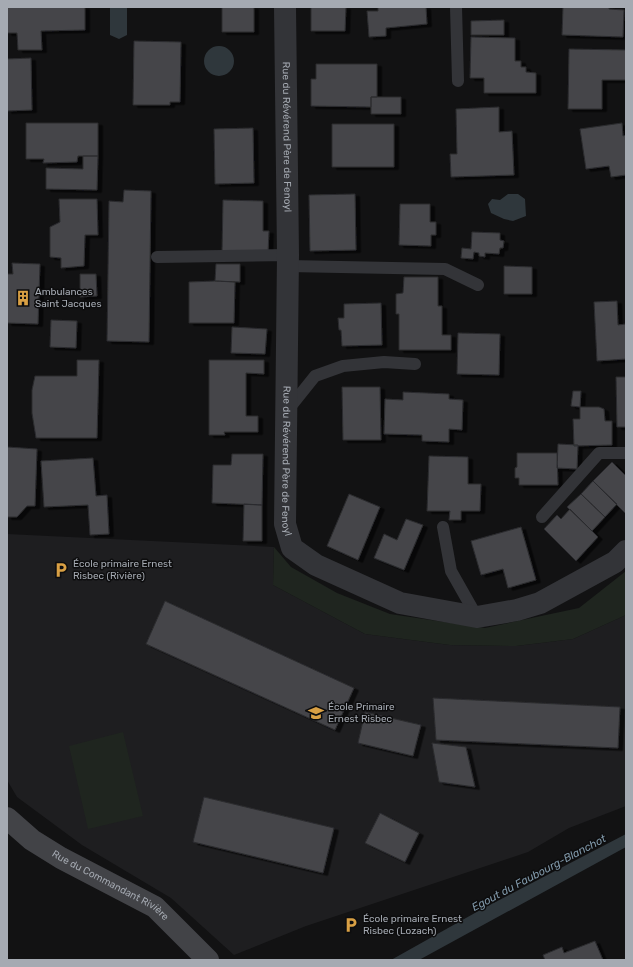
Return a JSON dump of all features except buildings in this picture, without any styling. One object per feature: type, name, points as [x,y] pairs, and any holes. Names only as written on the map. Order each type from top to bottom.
[{"type":"street","name":"Rue du Révérend Père de Fenoyl","points":[[285,7],[288,261],[285,524],[292,548],[316,565],[400,603],[476,617],[517,610],[540,603],[615,562],[626,551]]},
{"type":"street","name":"Rue du Commandant Rivière","points":[[7,818],[32,840],[61,858],[155,907],[208,960]]},
{"type":"lane","points":[[456,7],[458,81]]},
{"type":"lane","points":[[157,257],[288,261],[445,269],[478,285]]},
{"type":"lane","points":[[286,412],[315,376],[350,365],[384,362],[415,364]]},
{"type":"lane","points":[[542,517],[599,453],[626,452]]},
{"type":"lane","points":[[443,527],[451,571],[476,617]]},
{"type":"shaded area","points":[[110,7],[127,7],[127,35],[119,39],[110,35]]},
{"type":"shaded area","points":[[219,46],[225,47],[233,55],[233,67],[225,75],[219,76],[213,75],[205,67],[204,61],[205,55],[213,47]]},
{"type":"shaded area","points":[[508,194],[518,194],[525,199],[526,216],[513,221],[491,213],[488,204],[492,199],[500,200]]},
{"type":"shaded area","name":"École Primaire Ernest Risbec","points":[[7,534],[274,547],[273,585],[365,634],[450,645],[516,646],[573,639],[626,615],[626,806],[569,828],[528,852],[306,926],[234,955],[171,898],[82,845],[17,797],[7,780]]},
{"type":"shaded area","points":[[274,547],[291,567],[337,593],[390,614],[485,628],[579,608],[626,571],[626,615],[573,639],[516,646],[450,645],[365,634],[273,585]]},
{"type":"shaded area","points":[[123,732],[143,816],[88,829],[69,746]]},
{"type":"shaded area","points":[[626,834],[626,847],[419,960],[391,960],[482,909]]},
{"type":"place","name":"Ambulances Saint Jacques","points":[[23,298]]},
{"type":"place","name":"École primaire Ernest Risbec (Rivière)","points":[[61,570]]},
{"type":"place","name":"École Primaire Ernest Risbec","points":[[316,713]]},
{"type":"place","name":"École primaire Ernest Risbec (Lozach)","points":[[351,925]]},
{"type":"water label","name":"Egout du Faubourg-Blanchot","points":[[539,873]]}]
